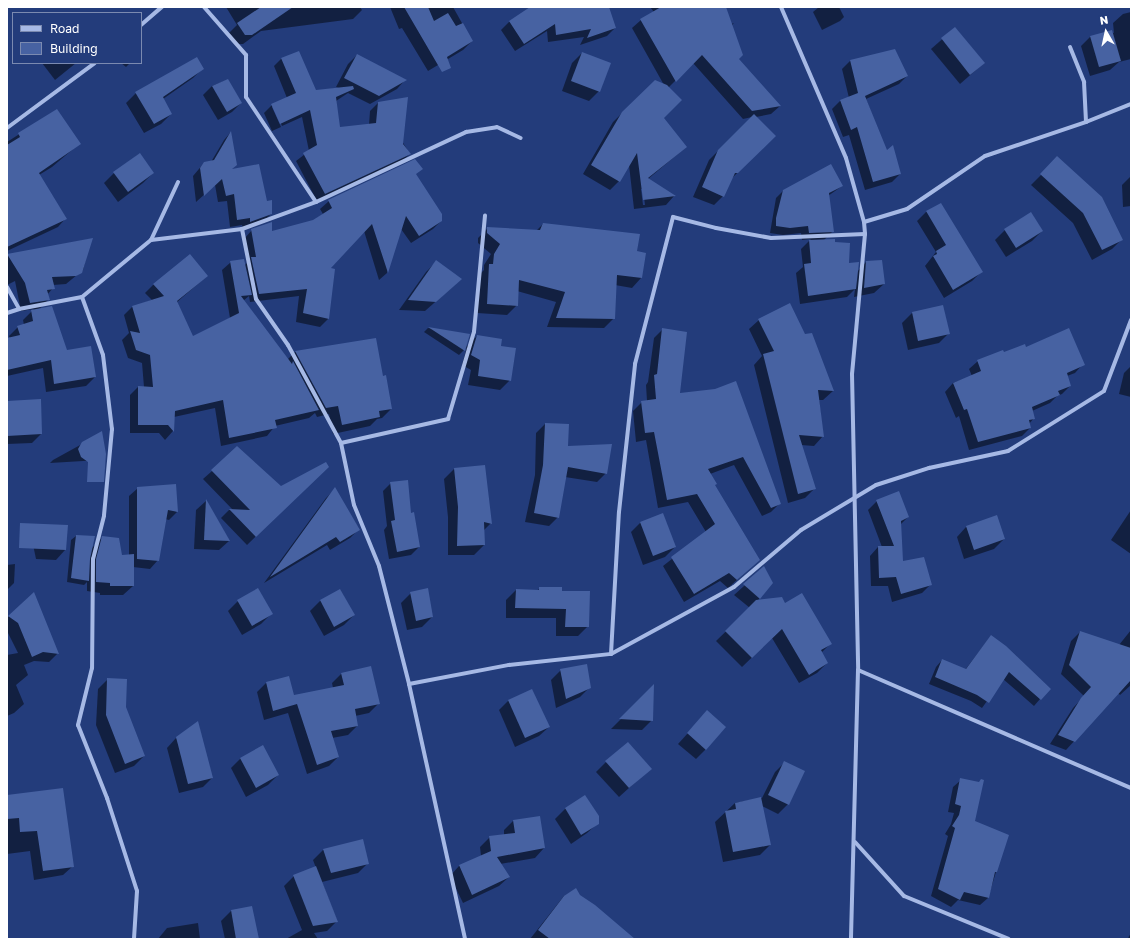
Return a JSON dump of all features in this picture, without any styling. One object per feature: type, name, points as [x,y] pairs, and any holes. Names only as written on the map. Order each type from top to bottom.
[{"type":"street","points":[[142,24],[162,7]]},
{"type":"street","points":[[204,7],[246,56],[246,97],[316,202]]},
{"type":"street","points":[[781,7],[846,158],[864,222],[865,234],[852,374],[858,670],[855,842],[851,939]]},
{"type":"street","points":[[1070,47],[1084,82],[1086,122]]},
{"type":"street","points":[[7,128],[94,64]]},
{"type":"street","points":[[864,222],[907,209],[985,156],[1086,122],[1131,104]]},
{"type":"street","points":[[151,240],[242,229],[316,202],[466,132],[497,127],[521,138]]},
{"type":"street","points":[[7,313],[19,308],[82,297],[151,240],[178,182]]},
{"type":"street","points":[[341,443],[448,419],[474,332],[485,216]]},
{"type":"street","points":[[611,654],[620,512],[635,364],[673,217],[716,228],[771,238],[865,234]]},
{"type":"street","points":[[242,229],[256,299],[288,345],[341,443],[354,505],[379,566],[409,684],[465,939]]},
{"type":"street","points":[[7,287],[19,308]]},
{"type":"street","points":[[82,297],[103,355],[112,429],[104,516],[93,559],[92,668],[78,725],[107,798],[137,891],[134,939]]},
{"type":"street","points":[[409,684],[509,665],[611,654],[734,587],[801,530],[876,485],[929,468],[1008,450],[1104,391],[1131,320]]},
{"type":"street","points":[[858,670],[1131,788]]},
{"type":"street","points":[[855,842],[904,896],[1009,939]]},
{"type":"building","points":[[261,7],[293,7],[252,35],[245,35],[237,23]]},
{"type":"building","points":[[404,7],[428,7],[434,21],[448,13],[456,26],[463,23],[473,41],[447,57],[451,68],[442,72]]},
{"type":"building","points":[[530,7],[609,7],[616,28],[587,38],[591,29],[556,35],[555,24],[524,44],[509,21]]},
{"type":"building","points":[[661,7],[726,7],[743,55],[739,59],[781,106],[752,111],[702,55],[676,82],[640,19]]},
{"type":"building","points":[[955,27],[985,63],[970,75],[941,38]]},
{"type":"building","points":[[1112,30],[1121,61],[1099,67],[1090,36]]},
{"type":"building","points":[[895,49],[908,76],[865,96],[887,150],[893,145],[901,174],[873,182],[857,127],[851,130],[840,100],[858,93],[850,60]]},
{"type":"building","points":[[299,51],[316,90],[353,86],[354,89],[336,97],[340,127],[376,123],[378,102],[408,97],[403,144],[411,154],[325,194],[303,153],[317,145],[310,110],[280,124],[271,104],[296,93],[281,58]]},
{"type":"building","points":[[582,52],[611,63],[600,92],[571,81]]},
{"type":"building","points":[[357,54],[407,80],[379,96],[344,78]]},
{"type":"building","points":[[197,57],[204,69],[163,97],[172,114],[154,124],[135,92]]},
{"type":"building","points":[[228,79],[242,103],[227,112],[212,86]]},
{"type":"building","points":[[655,80],[667,85],[682,100],[664,118],[687,147],[648,178],[676,196],[643,200],[637,153],[620,182],[591,165],[622,112]]},
{"type":"building","points":[[57,109],[81,144],[39,173],[67,219],[7,247],[7,145],[20,137],[18,133]]},
{"type":"building","points":[[754,114],[776,136],[738,173],[735,173],[724,197],[702,187],[718,150]]},
{"type":"building","points":[[231,131],[237,165],[232,169],[259,164],[267,201],[272,200],[272,214],[250,222],[250,218],[237,220],[234,194],[226,196],[222,179],[204,196],[200,168],[204,162],[214,160]]},
{"type":"building","points":[[140,153],[154,173],[128,192],[113,172]]},
{"type":"building","points":[[1057,156],[1102,197],[1123,240],[1102,250],[1083,213],[1040,174]]},
{"type":"building","points":[[415,159],[423,169],[416,174],[442,214],[442,221],[419,236],[406,216],[388,273],[372,224],[331,268],[335,269],[329,319],[303,313],[307,289],[259,294],[251,257],[256,257],[251,229],[272,222],[272,231],[313,220],[332,208],[328,200]]},
{"type":"building","points":[[831,164],[843,186],[829,193],[834,232],[809,233],[808,226],[790,228],[776,226],[776,218],[783,190]]},
{"type":"building","points":[[941,203],[983,272],[953,290],[933,256],[937,254],[936,251],[946,245],[926,211]]},
{"type":"building","points":[[1031,212],[1043,231],[1016,248],[1004,229]]},
{"type":"building","points":[[543,223],[640,234],[637,251],[646,253],[642,278],[617,275],[615,319],[556,318],[565,292],[519,280],[518,306],[487,304],[489,264],[493,264],[494,254],[500,244],[487,233],[487,227],[540,230]]},
{"type":"building","points":[[93,238],[82,273],[76,276],[52,277],[55,289],[47,290],[50,300],[30,303],[25,283],[7,254]]},
{"type":"building","points":[[835,239],[835,242],[850,243],[849,263],[859,262],[856,289],[808,296],[804,264],[811,263],[809,240]]},
{"type":"building","points":[[190,254],[208,276],[177,301],[193,336],[239,313],[230,261],[244,259],[252,295],[241,296],[292,364],[293,361],[319,410],[275,420],[277,428],[229,438],[223,400],[175,411],[174,432],[168,425],[138,425],[138,386],[153,387],[150,355],[136,350],[130,331],[140,333],[132,306],[164,296],[153,284]]},
{"type":"building","points":[[436,260],[462,279],[436,302],[408,300]]},
{"type":"building","points":[[882,260],[885,284],[864,288],[866,261]]},
{"type":"building","points":[[790,303],[805,334],[812,333],[834,391],[818,390],[824,437],[799,435],[816,489],[798,494],[763,354],[774,351],[758,319]]},
{"type":"building","points":[[943,305],[950,334],[918,341],[912,312]]},
{"type":"building","points":[[52,306],[67,350],[91,346],[96,377],[54,384],[51,360],[7,370],[7,338],[20,335],[17,326],[33,321],[31,310]]},
{"type":"building","points":[[428,327],[470,334],[465,351]]},
{"type":"building","points":[[662,328],[687,332],[680,393],[715,389],[736,381],[781,504],[771,508],[743,457],[708,469],[717,484],[715,485],[760,560],[737,580],[729,573],[694,594],[671,557],[715,524],[697,494],[667,500],[654,432],[645,433],[641,401],[656,399],[654,375],[657,374]]},
{"type":"building","points":[[1069,328],[1085,365],[1067,373],[1071,386],[1058,391],[1060,395],[1032,407],[1035,419],[1029,420],[1031,428],[978,442],[967,409],[964,410],[953,383],[981,371],[977,360],[1003,350],[1004,352],[1025,344],[1026,347]]},
{"type":"building","points":[[477,335],[502,339],[501,346],[516,348],[511,381],[478,376],[480,360],[471,355]]},
{"type":"building","points":[[376,338],[383,376],[386,375],[392,409],[379,411],[380,417],[342,425],[338,406],[326,408],[295,351]]},
{"type":"building","points":[[41,399],[42,434],[7,436],[7,401]]},
{"type":"building","points":[[545,423],[569,424],[568,446],[612,444],[607,474],[568,467],[559,518],[534,513],[543,465]]},
{"type":"building","points":[[102,431],[106,454],[104,482],[87,482],[88,462],[81,457],[78,449],[82,442]]},
{"type":"building","points":[[237,446],[281,486],[326,462],[329,467],[256,537],[229,509],[250,510],[211,470]]},
{"type":"building","points":[[485,465],[492,524],[484,522],[485,545],[457,546],[458,507],[454,468]]},
{"type":"building","points":[[408,480],[411,513],[414,512],[420,547],[397,552],[391,521],[395,520],[390,482]]},
{"type":"building","points":[[176,484],[178,512],[168,510],[159,561],[137,559],[137,487]]},
{"type":"building","points":[[335,487],[360,530],[340,542],[336,537],[270,577]]},
{"type":"building","points":[[899,491],[909,517],[901,521],[903,561],[924,557],[932,585],[901,594],[896,577],[879,578],[878,546],[894,546],[876,500]]},
{"type":"building","points":[[206,499],[230,541],[204,540]]},
{"type":"building","points":[[663,513],[676,547],[653,556],[640,522]]},
{"type":"building","points":[[997,515],[1005,539],[974,550],[966,526]]},
{"type":"building","points":[[20,523],[68,525],[66,550],[19,548]]},
{"type":"building","points":[[76,535],[95,536],[90,559],[89,581],[71,578]]},
{"type":"building","points":[[102,536],[119,538],[122,555],[134,554],[134,586],[110,586],[110,583],[96,582],[96,559]]},
{"type":"building","points":[[764,566],[773,583],[760,599],[743,584]]},
{"type":"building","points":[[539,587],[562,587],[562,591],[590,591],[589,627],[565,627],[566,609],[515,608],[516,589],[539,590]]},
{"type":"building","points":[[258,588],[273,614],[252,626],[237,600]]},
{"type":"building","points":[[428,588],[433,617],[416,621],[410,592]]},
{"type":"building","points":[[340,589],[355,615],[334,627],[320,600]]},
{"type":"building","points":[[34,592],[59,654],[43,652],[32,657],[18,623],[8,616]]},
{"type":"building","points":[[802,593],[832,644],[821,650],[828,663],[809,675],[782,629],[752,658],[725,631],[756,600],[782,597],[785,603]]},
{"type":"building","points":[[1080,631],[1131,648],[1131,680],[1075,742],[1058,735],[1081,698],[1091,687],[1069,665]]},
{"type":"building","points":[[991,635],[1006,646],[1051,689],[1041,700],[1009,672],[989,703],[977,695],[935,677],[942,659],[966,669]]},
{"type":"building","points":[[587,664],[591,688],[566,699],[560,669]]},
{"type":"building","points":[[371,666],[380,704],[355,709],[358,726],[331,731],[339,757],[317,765],[297,704],[273,711],[266,682],[289,676],[294,695],[344,685],[341,673]]},
{"type":"building","points":[[107,678],[127,679],[126,707],[145,756],[125,764],[106,715]]},
{"type":"building","points":[[654,684],[653,721],[619,719]]},
{"type":"building","points":[[532,689],[550,727],[525,738],[508,700]]},
{"type":"building","points":[[707,710],[726,727],[706,750],[687,733]]},
{"type":"building","points":[[198,721],[213,778],[188,784],[176,737]]},
{"type":"building","points":[[628,742],[652,769],[629,788],[605,761]]},
{"type":"building","points":[[263,745],[279,775],[256,788],[240,758]]},
{"type":"building","points":[[784,761],[805,771],[789,805],[768,795]]},
{"type":"building","points":[[960,778],[979,782],[981,779],[984,780],[975,821],[1009,835],[997,872],[995,872],[989,898],[964,892],[960,900],[938,889],[955,828],[952,826],[959,815],[961,806],[955,804]]},
{"type":"building","points":[[63,788],[74,867],[43,871],[37,831],[20,832],[19,818],[7,819],[7,795]]},
{"type":"building","points":[[585,795],[599,816],[599,824],[581,835],[565,808]]},
{"type":"building","points":[[761,797],[771,845],[733,852],[725,811],[736,809],[735,803]]},
{"type":"building","points":[[540,816],[545,848],[497,857],[510,877],[472,895],[459,865],[491,851],[489,836],[515,833],[513,820]]},
{"type":"building","points":[[363,839],[369,864],[331,873],[323,849]]},
{"type":"building","points":[[316,866],[338,922],[313,926],[293,875]]},
{"type":"building","points":[[576,888],[580,895],[595,905],[635,939],[550,939],[538,930],[564,896]]},
{"type":"building","points":[[252,906],[259,939],[236,939],[231,910]]}]
